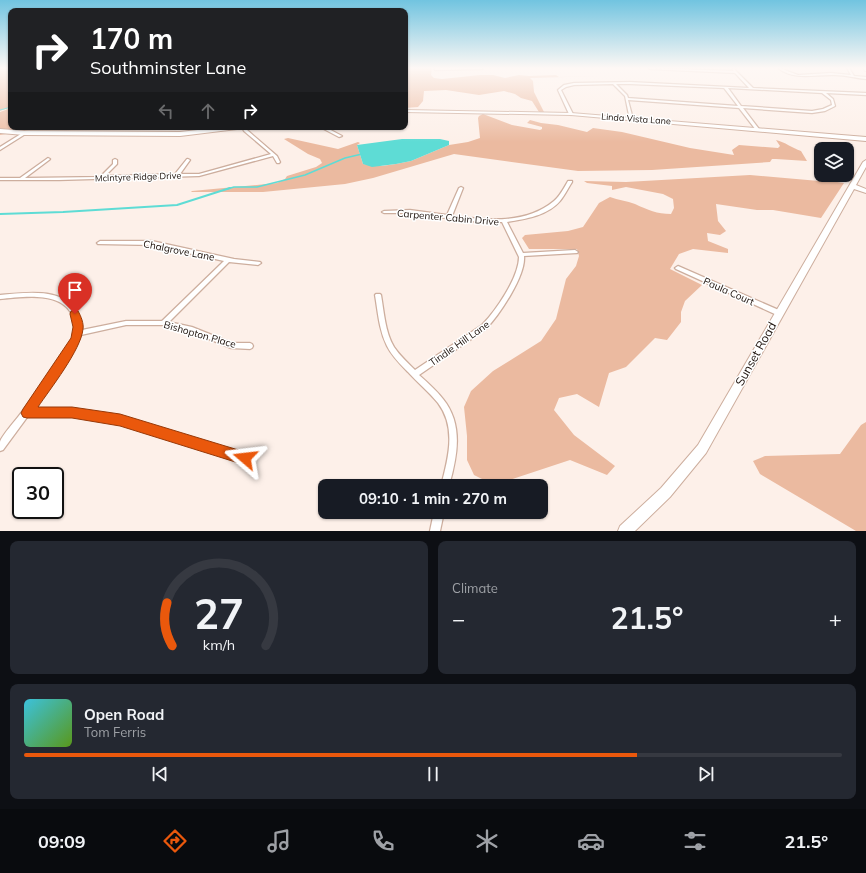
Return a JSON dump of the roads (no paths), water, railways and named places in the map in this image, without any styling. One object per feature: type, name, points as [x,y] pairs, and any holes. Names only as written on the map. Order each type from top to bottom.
[{"type":"street","points":[[560,93],[571,114]]},
{"type":"street","points":[[622,93],[627,99],[632,119]]},
{"type":"street","points":[[729,93],[757,129]]},
{"type":"street","points":[[627,99],[818,112],[829,109],[834,105],[832,100],[824,93]]},
{"type":"street","points":[[840,93],[866,94]]},
{"type":"street","name":"Linda Vista Lane","points":[[408,111],[571,114],[866,139]]},
{"type":"street","points":[[0,131],[25,133],[180,134],[213,130]]},
{"type":"street","points":[[245,130],[273,155],[278,162]]},
{"type":"street","points":[[328,130],[340,136]]},
{"type":"street","points":[[0,149],[25,133]]},
{"type":"street","name":"McIntyre Ridge Drive","points":[[0,179],[101,178],[209,173],[273,155]]},
{"type":"street","points":[[20,179],[48,159]]},
{"type":"street","points":[[101,178],[114,164],[115,160]]},
{"type":"street","points":[[177,175],[188,160]]},
{"type":"street","name":"Sunset Road","points":[[625,531],[675,483],[702,449],[866,162]]},
{"type":"street","name":"Carpenter Cabin Drive","points":[[384,212],[413,212],[474,220],[504,221],[530,215],[551,206],[558,201],[570,182]]},
{"type":"street","points":[[852,186],[866,191]]},
{"type":"street","points":[[449,217],[461,188]]},
{"type":"street","points":[[504,221],[521,254],[575,252]]},
{"type":"street","name":"Chalgrove Lane","points":[[100,242],[152,243],[228,260],[258,263]]},
{"type":"street","name":"Tindle Hill Lane","points":[[415,374],[470,338],[492,320],[519,271],[522,263],[521,254]]},
{"type":"street","points":[[164,323],[228,260]]},
{"type":"street","name":"Paula Court","points":[[678,268],[779,313]]},
{"type":"street","points":[[0,297],[39,295],[62,301],[69,306],[75,314],[78,327],[78,333],[66,355],[27,413],[0,447]]},
{"type":"street","points":[[378,295],[385,332],[391,346],[401,360],[437,397],[449,414],[452,425],[453,441],[447,479]]},
{"type":"street","name":"Bishopton Place","points":[[78,333],[126,323],[164,323],[190,329],[227,344],[250,346]]},
{"type":"street","points":[[27,413],[72,413],[120,420],[245,458]]},
{"type":"street","points":[[435,531],[438,519]]},
{"type":"water","points":[[402,139],[440,139],[449,141],[449,145],[411,161],[372,167],[363,164],[357,145]]},
{"type":"waterway","points":[[0,110],[8,108]]},
{"type":"waterway","points":[[227,189],[234,187],[257,187],[305,175],[345,158],[362,154]]},
{"type":"waterway","points":[[0,214],[63,212],[177,205],[230,188]]}]
